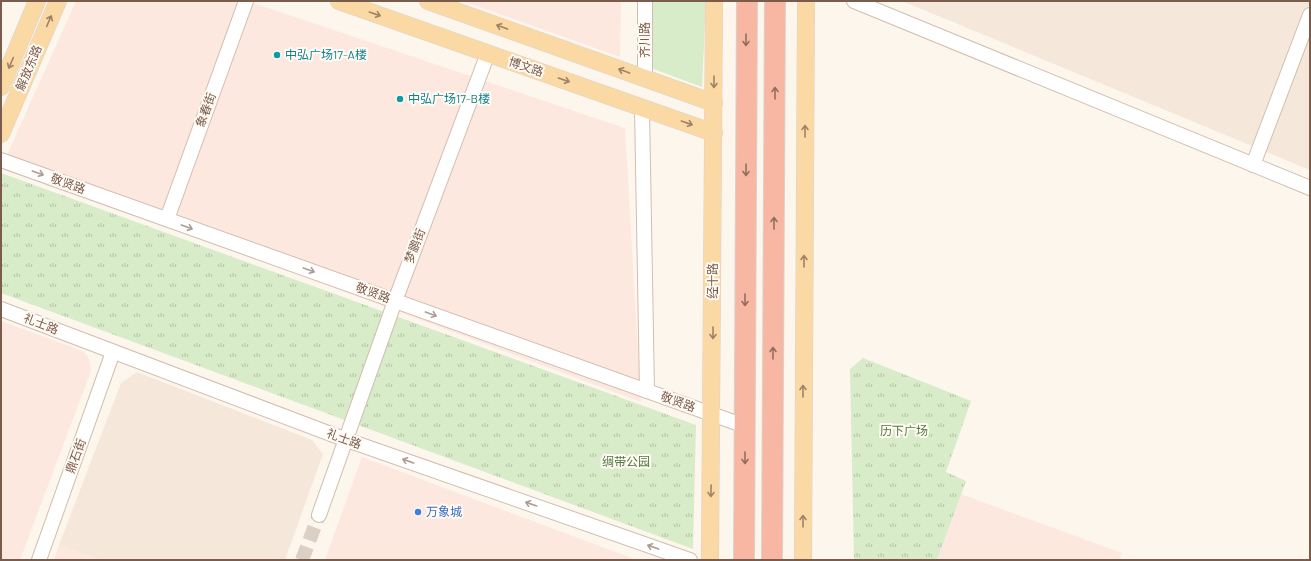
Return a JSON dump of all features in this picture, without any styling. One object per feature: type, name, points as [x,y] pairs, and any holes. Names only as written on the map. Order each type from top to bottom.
[{"type":"highway","points":[[744,560],[747,1]]},
{"type":"highway","points":[[772,560],[775,1]]},
{"type":"main road","name":"解放东路","points":[[1,87],[37,1]]},
{"type":"main road","name":"解放东路","points":[[1,134],[58,1]]},
{"type":"main road","name":"博文路","points":[[338,1],[714,133]]},
{"type":"main road","points":[[428,1],[714,103]]},
{"type":"main road","name":"经十路","points":[[710,560],[714,1]]},
{"type":"main road","points":[[803,560],[806,1]]},
{"type":"street","name":"象春街","points":[[166,219],[246,1]]},
{"type":"street","name":"齐川路","points":[[645,1],[645,78]]},
{"type":"street","points":[[858,2],[1310,188]]},
{"type":"street","points":[[1254,164],[1310,15]]},
{"type":"street","name":"梦鹏街","points":[[319,515],[344,439],[488,54]]},
{"type":"street","points":[[642,108],[647,391]]},
{"type":"street","name":"敬贤路","points":[[1,160],[744,426]]},
{"type":"street","name":"礼士路","points":[[1,309],[344,439],[690,560]]},
{"type":"street","name":"鼎石街","points":[[39,560],[113,352]]},
{"type":"shaded area","points":[[76,1],[247,1],[625,128],[641,402],[3,164]]},
{"type":"shaded area","points":[[463,1],[621,1],[620,57]]},
{"type":"shaded area","points":[[902,1],[1310,1],[1310,170]]},
{"type":"shaded area","points":[[1,321],[83,351],[88,357],[91,371],[20,560],[1,560]]},
{"type":"shaded area","points":[[137,372],[312,440],[323,454],[285,560],[100,560],[59,545],[121,383]]},
{"type":"shaded area","name":"万象城","points":[[362,457],[637,560],[325,560]]},
{"type":"shaded area","points":[[961,494],[1122,553],[1119,560],[937,560]]},
{"type":"shaded area","points":[[59,545],[100,560],[54,560]]},
{"type":"green space","points":[[643,1],[706,1],[702,87],[640,64]]},
{"type":"green space","name":"绸带公园","points":[[1,173],[696,425],[693,549],[1,293]]},
{"type":"green space","name":"历下广场","points":[[863,358],[971,401],[946,472],[966,481],[937,560],[854,560],[850,369]]},
{"type":"tunnel","points":[[302,560],[319,515]]},
{"type":"place","name":"中弘广场17-A楼","points":[[277,55]]},
{"type":"place","name":"中弘广场17-B楼","points":[[400,99]]},
{"type":"place","name":"万象城","points":[[418,512]]}]
